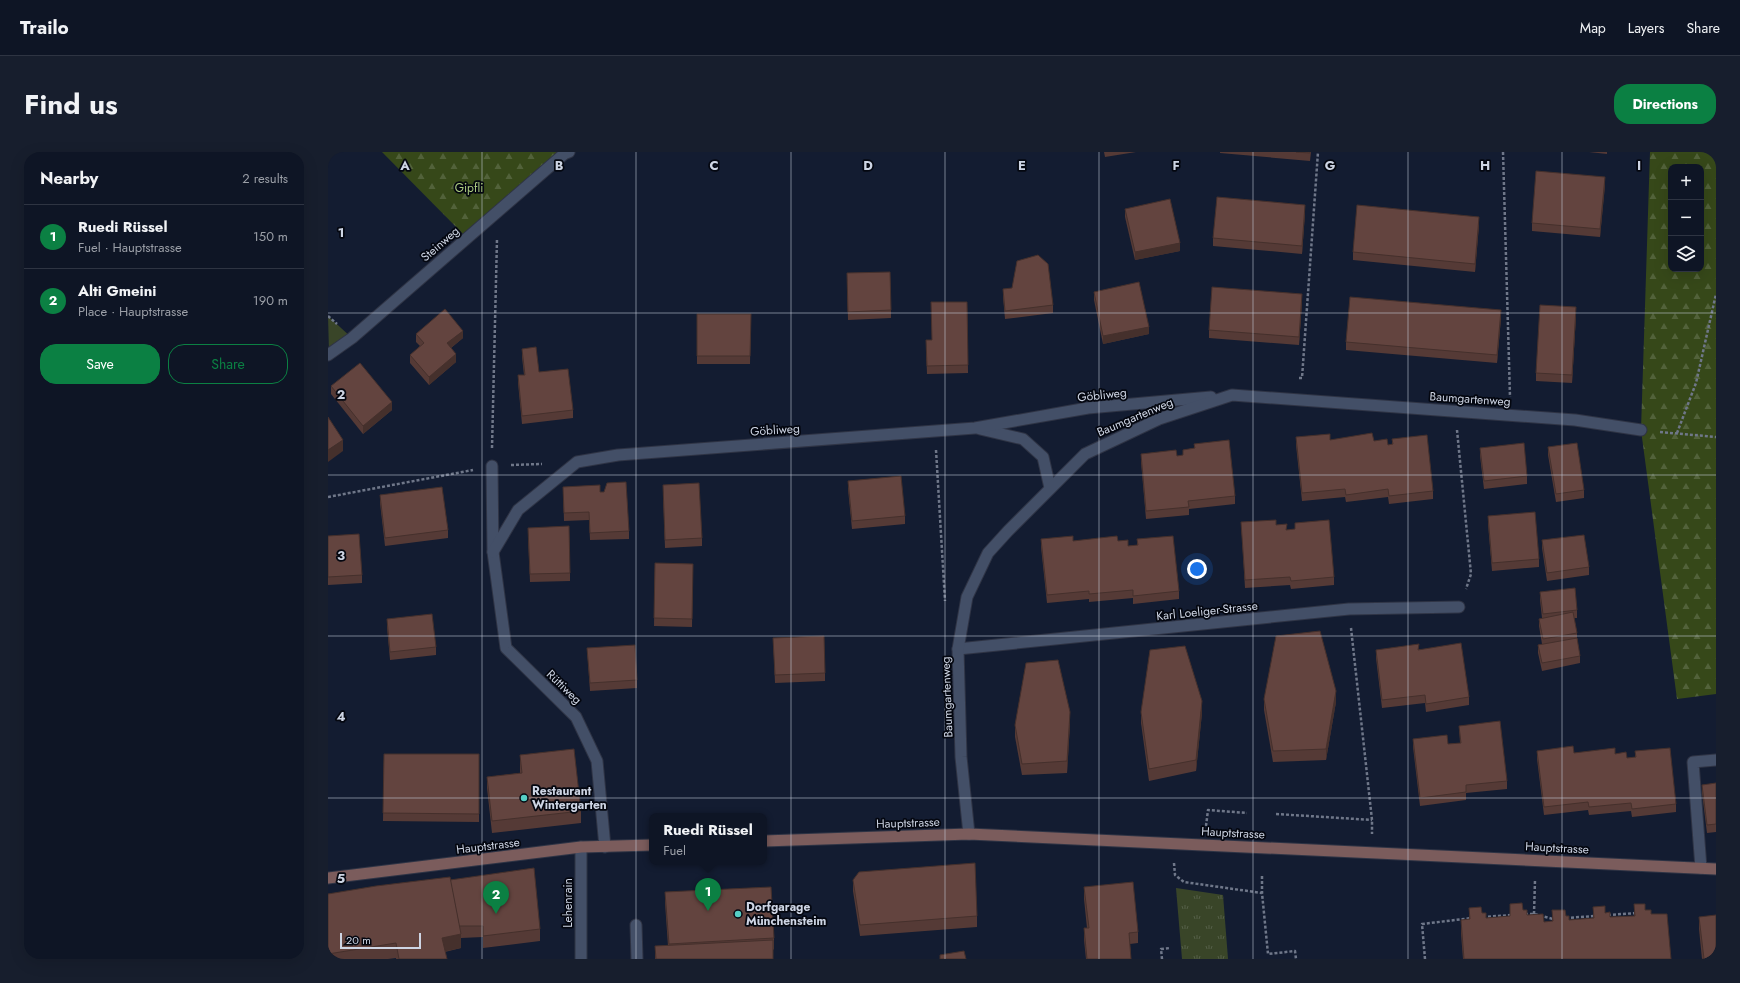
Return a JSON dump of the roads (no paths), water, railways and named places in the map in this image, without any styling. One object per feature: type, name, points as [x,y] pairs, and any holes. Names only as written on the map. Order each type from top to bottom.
[{"type":"main road","name":"Hauptstrasse","points":[[767,841],[969,834],[1716,869]]},
{"type":"main road","name":"Hauptstrasse","points":[[328,878],[581,847],[649,845]]},
{"type":"street","name":"Steinweg","points":[[328,354],[352,338],[564,154],[569,152]]},
{"type":"street","name":"Baumgartenweg","points":[[969,834],[961,757],[958,649],[967,597],[988,553],[1050,488],[1085,454],[1159,419],[1232,395],[1574,420],[1641,430]]},
{"type":"street","name":"Göbliweg","points":[[493,552],[518,510],[577,462],[618,455],[975,428],[1088,408],[1232,395]]},
{"type":"street","name":"Göbliweg","points":[[975,428],[1023,439],[1043,457],[1050,488]]},
{"type":"street","name":"Rüttiweg","points":[[492,466],[493,552],[506,648],[576,718],[597,761],[606,847]]},
{"type":"street","name":"Karl Loeliger-Strasse","points":[[958,649],[1349,609],[1459,607]]},
{"type":"street","points":[[1701,868],[1693,762],[1716,760]]},
{"type":"street","name":"Lehenrain","points":[[581,847],[581,959]]},
{"type":"street","points":[[636,925],[637,959]]},
{"type":"place","name":"Restaurant Wintergarten","points":[[524,798]]},
{"type":"place","name":"Ruedi Rüssel","points":[[708,911]]},
{"type":"place","name":"Alti Gmeini","points":[[496,914]]},
{"type":"place","name":"Dorfgarage Münchensteim","points":[[738,914]]},
{"type":"park label","name":"Gipfli","points":[[469,188]]}]
